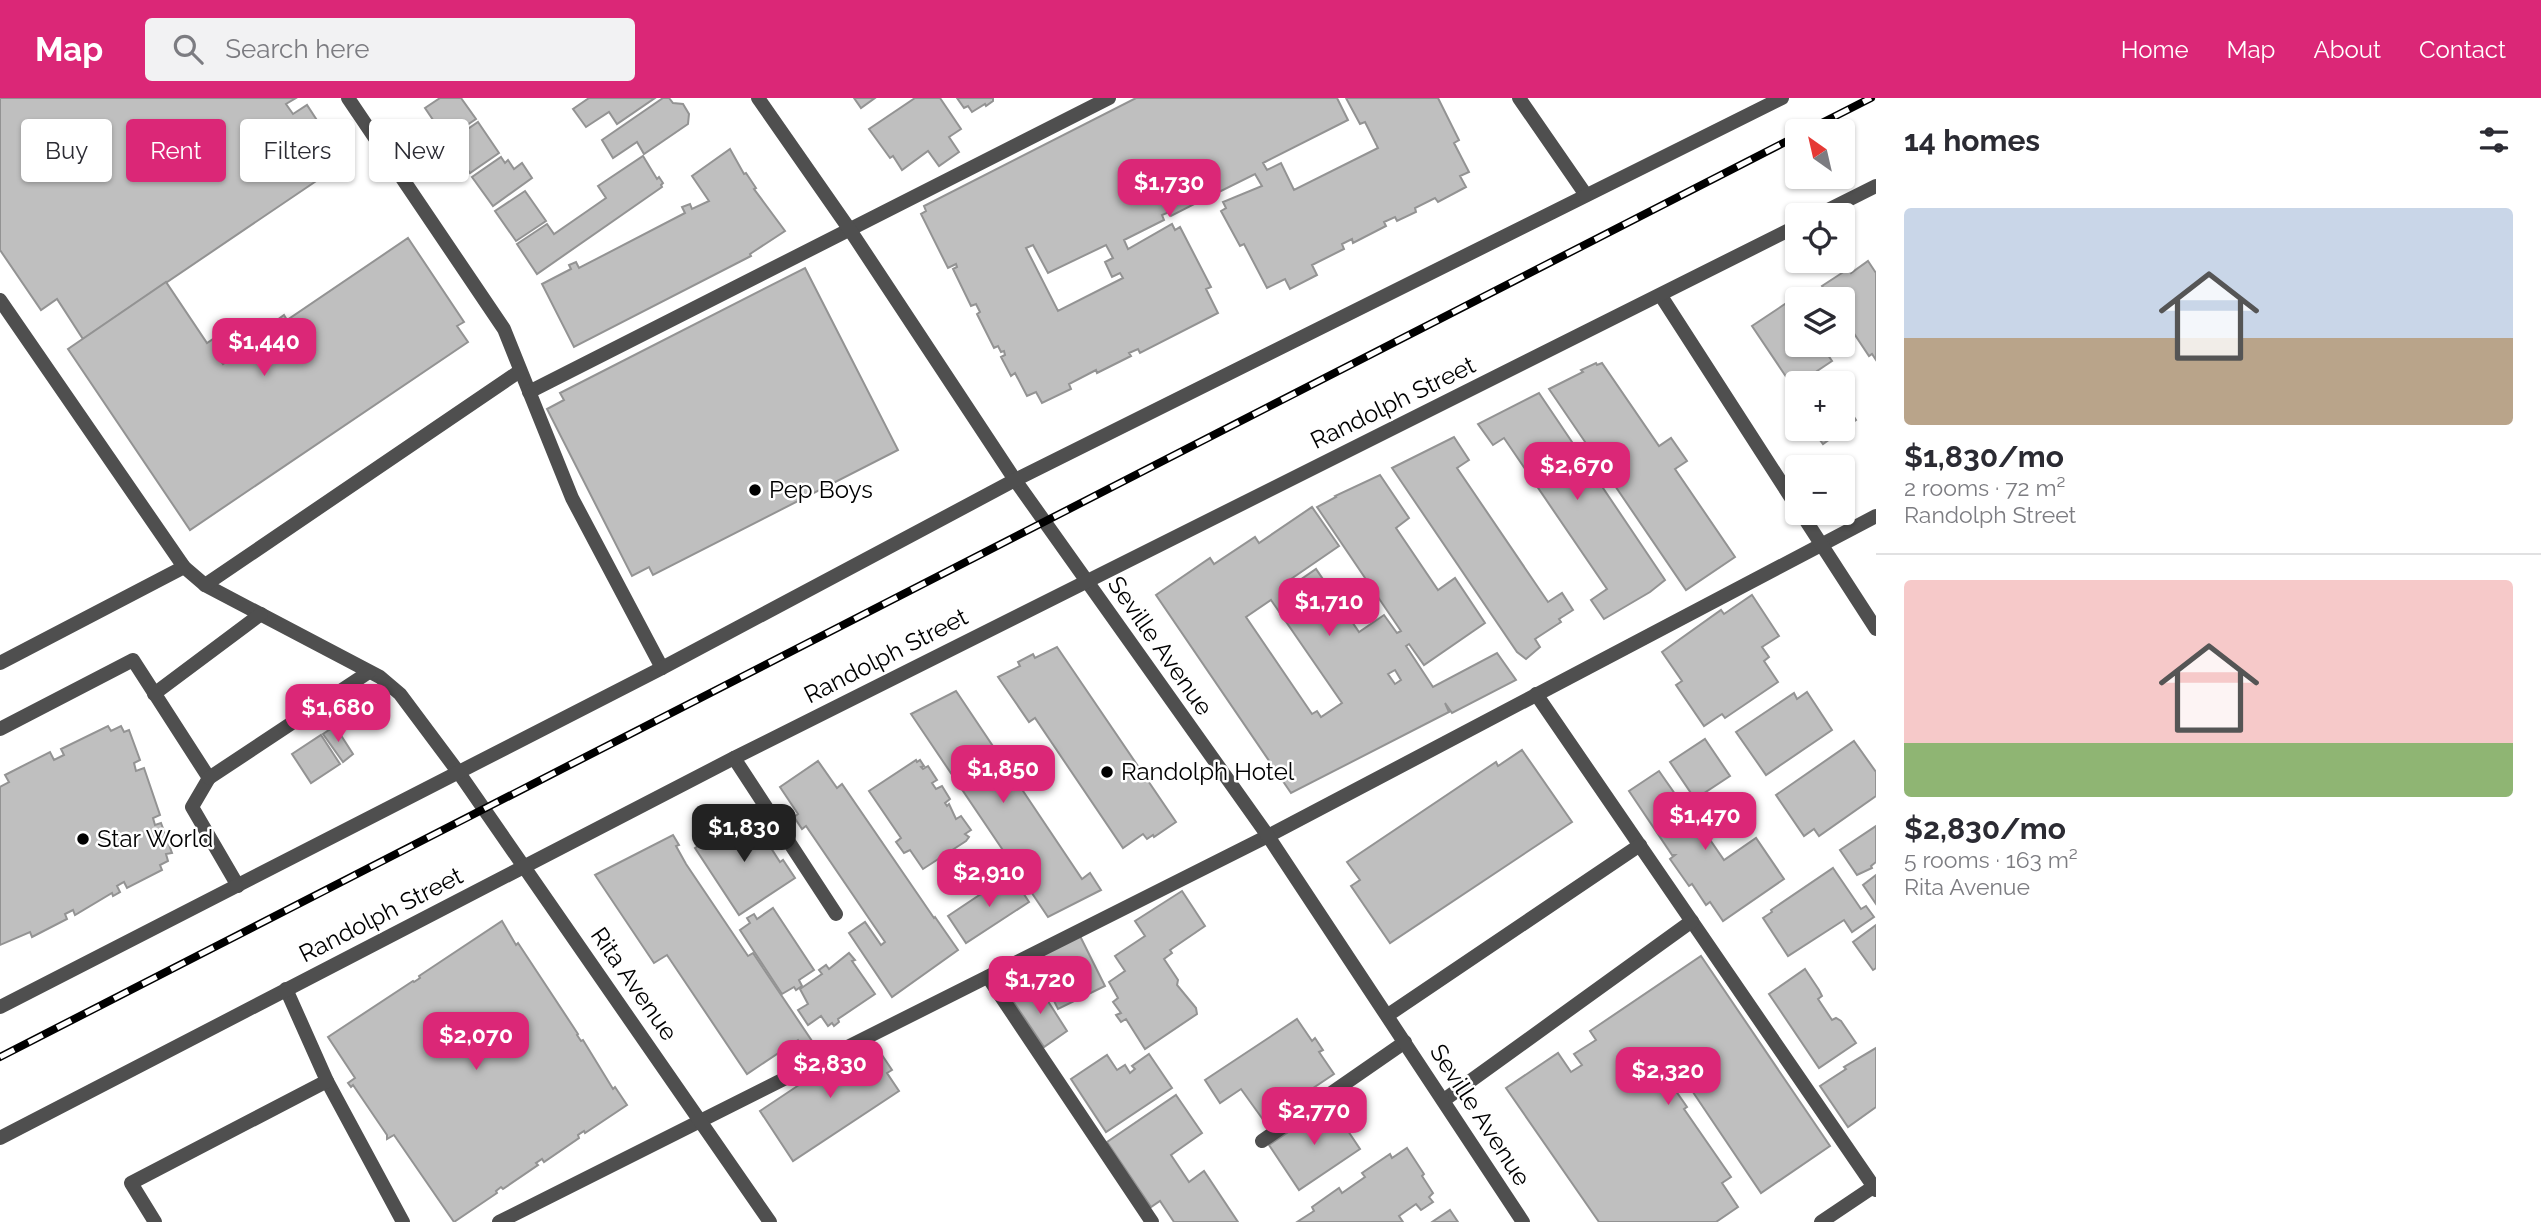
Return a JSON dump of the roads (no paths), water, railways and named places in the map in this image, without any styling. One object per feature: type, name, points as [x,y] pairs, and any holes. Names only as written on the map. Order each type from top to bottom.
[{"type":"street","points":[[348,98],[504,329],[572,498],[662,668]]},
{"type":"street","name":"Seville Avenue","points":[[758,98],[1015,480],[1268,835],[1523,1222]]},
{"type":"street","points":[[528,393],[1109,98]]},
{"type":"street","points":[[1519,98],[1586,195]]},
{"type":"street","points":[[0,1007],[662,668],[1015,480],[1782,98]]},
{"type":"street","points":[[1842,203],[1876,186]]},
{"type":"street","name":"Randolph Street","points":[[0,1138],[734,758],[1785,232]]},
{"type":"street","points":[[1661,296],[1785,488]]},
{"type":"street","name":"Rita Avenue","points":[[0,300],[184,567],[205,584],[369,672],[400,694],[525,867],[769,1222]]},
{"type":"street","points":[[205,584],[520,371]]},
{"type":"street","points":[[499,1222],[1268,835],[1876,516]]},
{"type":"street","points":[[1809,525],[1876,629]]},
{"type":"street","points":[[0,663],[184,567]]},
{"type":"street","points":[[154,694],[261,614]]},
{"type":"street","points":[[0,729],[133,660],[209,778]]},
{"type":"street","points":[[238,886],[192,807],[209,778],[369,672]]},
{"type":"street","points":[[1536,694],[1875,1187],[1821,1222]]},
{"type":"street","points":[[734,758],[836,914]]},
{"type":"street","points":[[1388,1015],[1640,845]]},
{"type":"street","points":[[1444,1101],[1692,921]]},
{"type":"street","points":[[988,977],[1152,1222]]},
{"type":"street","points":[[286,989],[327,1081],[403,1222]]},
{"type":"street","points":[[1262,1141],[1405,1042]]},
{"type":"street","points":[[155,1222],[131,1183],[327,1081]]},
{"type":"railway","points":[[1830,119],[1871,98]]},
{"type":"railway","points":[[0,1057],[1785,142]]},
{"type":"place","name":"Pep Boys","points":[[755,490]]},
{"type":"place","name":"Randolph Hotel","points":[[1107,772]]},
{"type":"place","name":"Star World","points":[[83,839]]}]
